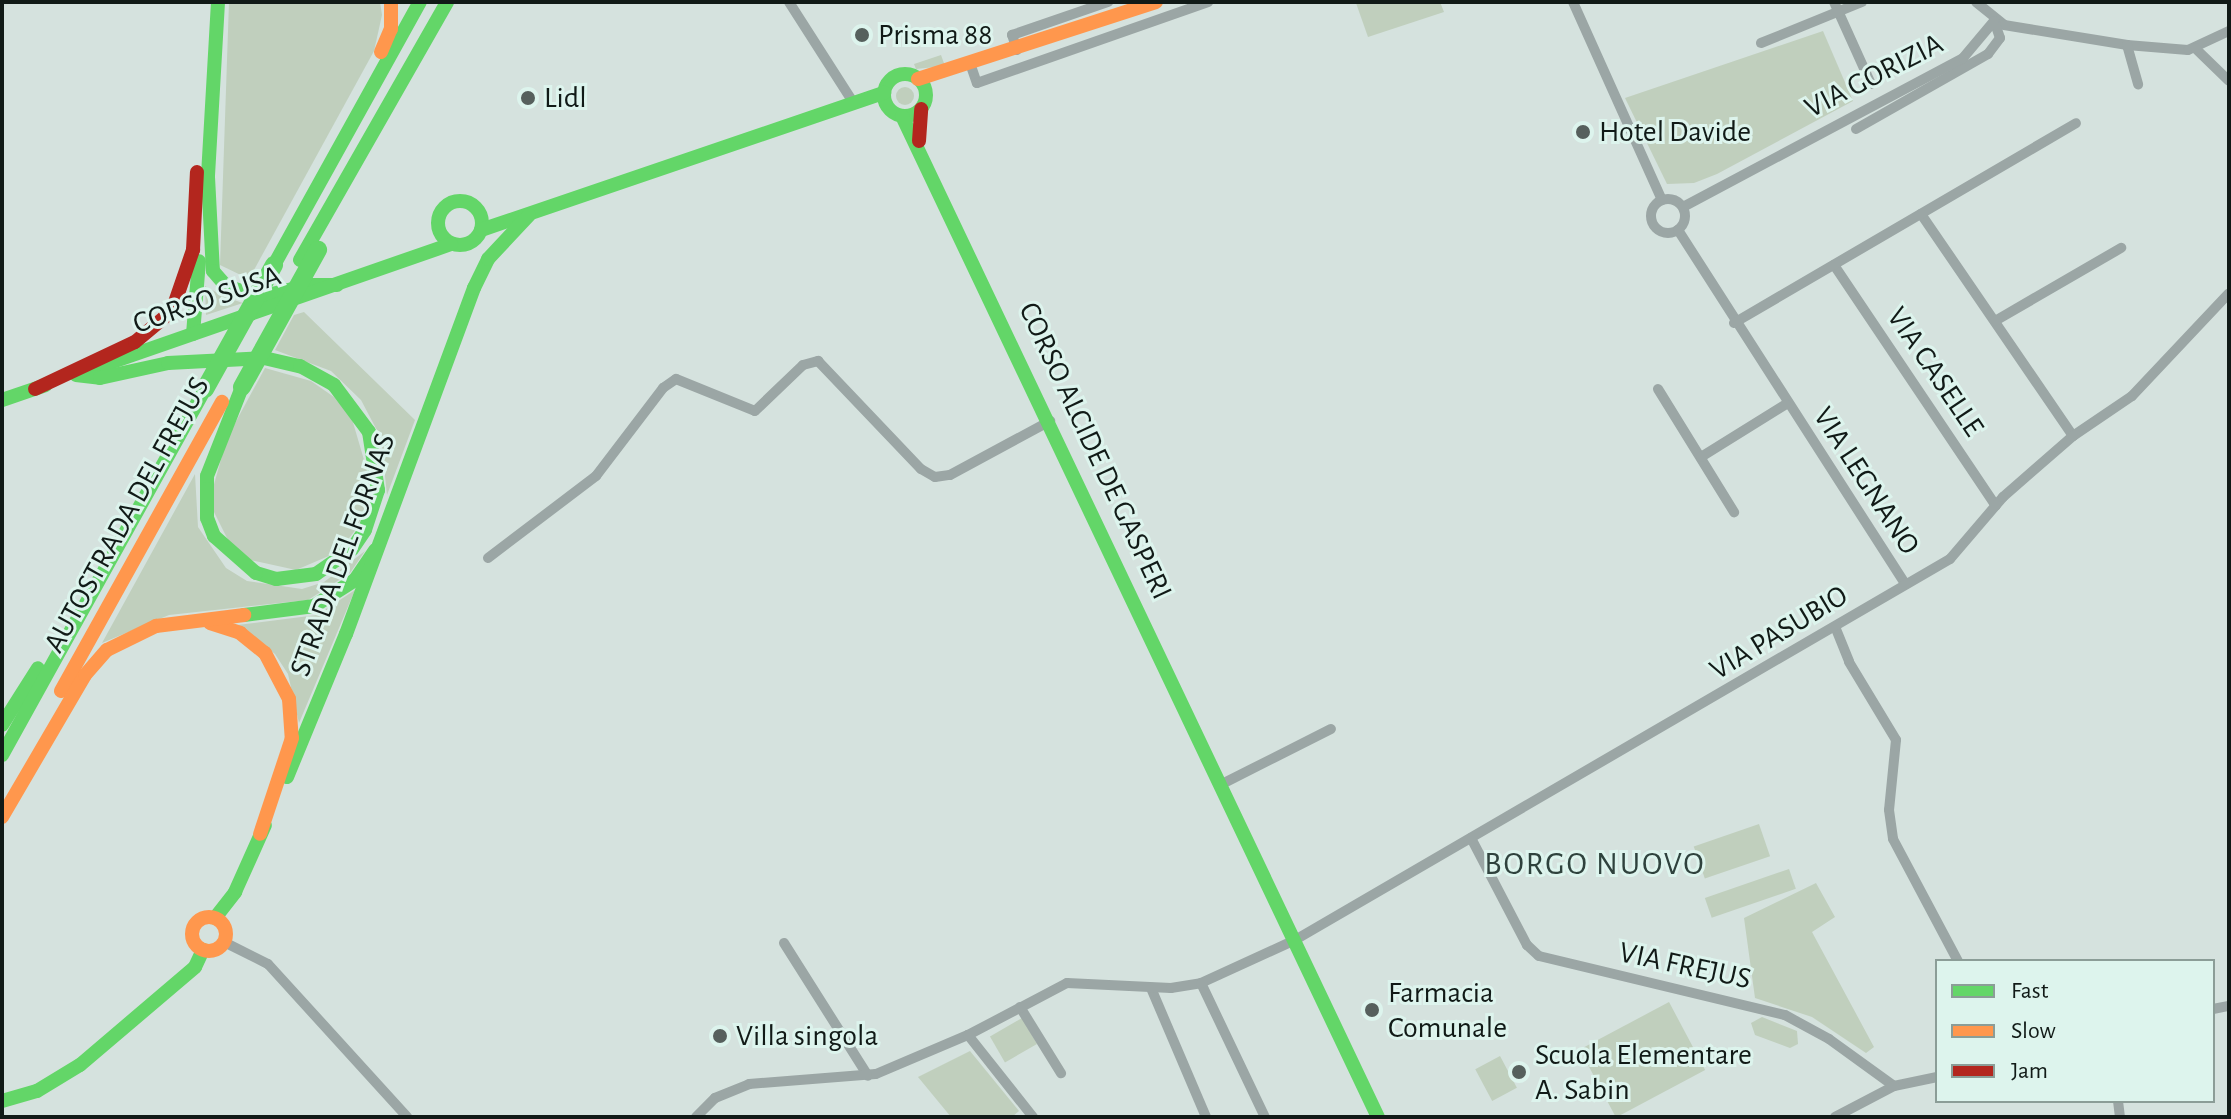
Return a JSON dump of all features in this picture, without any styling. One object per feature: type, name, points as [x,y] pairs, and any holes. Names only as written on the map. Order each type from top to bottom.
[{"type":"main road","points":[[193,334],[208,177],[218,2]]},
{"type":"main road","points":[[329,167],[338,131],[384,48],[391,2]]},
{"type":"main road","points":[[329,167],[420,2]]},
{"type":"main road","points":[[76,375],[100,378],[168,363],[264,358],[300,366],[334,385],[369,432],[378,490],[369,520],[352,549],[316,574],[276,579],[256,573],[231,557],[214,536],[207,518],[207,476],[236,387],[318,250],[336,199],[446,8]]},
{"type":"main road","points":[[829,112],[892,106],[921,94],[1014,43],[1147,11]]},
{"type":"main road","points":[[892,106],[898,76],[921,94]]},
{"type":"main road","points":[[35,389],[135,342],[172,311],[193,250],[197,173],[213,83]]},
{"type":"main road","points":[[918,142],[921,94]]},
{"type":"main road","points":[[480,221],[529,215],[853,102],[892,106]]},
{"type":"main road","name":"CORSO ALCIDE DE GASPERI","points":[[892,106],[918,142],[1378,1117]]},
{"type":"main road","name":"AUTOSTRADA DEL FREJUS","points":[[2,755],[329,167]]},
{"type":"main road","points":[[208,177],[211,258],[218,280],[260,297],[309,285],[337,285]]},
{"type":"main road","name":"AUTOSTRADA DEL FREJUS","points":[[2,798],[236,387],[300,260],[336,199]]},
{"type":"main road","points":[[428,248],[438,227],[440,213],[453,202],[466,201],[480,221]]},
{"type":"main road","name":"STRADA DEL FORNAS","points":[[215,918],[235,892],[340,648],[481,270],[529,215]]},
{"type":"main road","points":[[438,227],[451,244],[472,241],[480,221]]},
{"type":"main road","name":"CORSO SUSA","points":[[2,400],[337,285],[428,248],[451,244]]},
{"type":"main road","points":[[2,817],[95,661],[138,632],[199,620],[314,606],[355,580],[375,550]]},
{"type":"main road","points":[[2,725],[48,651],[80,616]]},
{"type":"main road","points":[[199,620],[252,642],[276,667],[289,699],[292,738],[260,834]]},
{"type":"main road","points":[[2,1101],[37,1091],[80,1065],[195,967],[203,950],[224,942],[226,931],[215,918],[204,918],[193,931],[203,950]]},
{"type":"street","points":[[789,2],[853,102]]},
{"type":"street","points":[[1014,43],[1108,2]]},
{"type":"street","points":[[971,66],[977,83],[1147,11],[1208,2]]},
{"type":"street","points":[[1573,2],[1662,200],[1683,207],[1685,219],[1678,230],[1665,232],[1653,225],[1652,210],[1662,200]]},
{"type":"street","points":[[1761,43],[1836,7],[1862,2]]},
{"type":"street","points":[[1976,2],[1994,21],[2127,45],[2195,48],[2229,31]]},
{"type":"street","points":[[1836,7],[1871,84]]},
{"type":"street","name":"VIA GORIZIA","points":[[1856,129],[1988,54],[2000,38],[1994,21]]},
{"type":"street","name":"VIA GORIZIA","points":[[1683,207],[1963,58],[1994,21]]},
{"type":"street","points":[[2127,45],[2138,84]]},
{"type":"street","points":[[2195,48],[2229,81]]},
{"type":"street","points":[[1734,323],[2076,123]]},
{"type":"street","points":[[1921,214],[2073,436]]},
{"type":"street","name":"VIA LEGNANO","points":[[1678,230],[1734,323],[1905,584]]},
{"type":"street","points":[[1995,321],[2121,248]]},
{"type":"street","name":"VIA CASELLE","points":[[1834,265],[1996,506]]},
{"type":"street","name":"VIA PASUBIO","points":[[696,1117],[726,1091],[749,1084],[868,1076],[968,1035],[1067,983],[1151,988],[1201,983],[1295,940],[1836,629],[1950,559],[1996,506],[2073,436],[2142,386],[2229,293]]},
{"type":"street","points":[[488,558],[596,476],[663,388],[676,379],[755,411],[803,365],[818,361],[913,461],[935,477],[950,475],[1050,421]]},
{"type":"street","points":[[1658,389],[1734,512]]},
{"type":"street","name":"VIA LEGNANO","points":[[1701,457],[1786,404]]},
{"type":"street","points":[[1836,629],[1849,662],[1896,740],[1889,810],[1893,839],[1957,959]]},
{"type":"street","points":[[1222,784],[1331,729]]},
{"type":"street","name":"VIA FREJUS","points":[[1471,838],[1527,945],[1539,956],[1785,1015],[1829,1039],[1894,1086]]},
{"type":"street","points":[[224,942],[268,964],[407,1117]]},
{"type":"street","points":[[784,943],[868,1076]]},
{"type":"street","points":[[1201,983],[1265,1117]]},
{"type":"street","points":[[1151,988],[1206,1117]]},
{"type":"street","points":[[1020,1007],[1061,1073]]},
{"type":"street","points":[[968,1035],[1033,1117]]},
{"type":"street","points":[[1835,1117],[1894,1086],[1935,1077]]},
{"type":"green space","points":[[229,2],[380,2],[382,15],[374,51],[249,279],[220,265]]},
{"type":"green space","points":[[1440,2],[1444,12],[1368,37],[1356,3]]},
{"type":"green space","points":[[1823,31],[1853,101],[1717,174],[1694,183],[1667,184],[1625,98]]},
{"type":"green space","points":[[941,55],[945,66],[916,69],[914,64]]},
{"type":"green space","points":[[905,87],[914,96],[905,105],[896,96]]},
{"type":"green space","points":[[205,286],[225,297],[243,303],[206,315]]},
{"type":"green space","points":[[304,312],[415,420],[387,495],[381,438],[361,400],[331,371],[275,350],[294,315]]},
{"type":"green space","points":[[265,368],[311,381],[334,397],[352,419],[369,477],[367,503],[357,528],[338,552],[296,570],[250,560],[231,546],[213,510],[213,488],[227,438]]},
{"type":"green space","points":[[195,474],[198,527],[226,568],[247,581],[302,589],[324,582],[365,551],[350,573],[308,600],[169,615],[102,643]]},
{"type":"green space","points":[[355,590],[299,723],[288,674],[275,654],[237,625],[317,615]]},
{"type":"green space","points":[[1759,824],[1770,856],[1705,879],[1694,846]]},
{"type":"green space","points":[[1789,869],[1796,889],[1712,918],[1705,898]]},
{"type":"green space","points":[[1816,883],[1835,917],[1812,932],[1874,1047],[1866,1053],[1812,1017],[1755,998],[1744,918]]},
{"type":"green space","points":[[1669,1002],[1705,1070],[1616,1117],[1580,1049]]},
{"type":"green space","points":[[1762,1017],[1797,1031],[1798,1044],[1790,1048],[1755,1035],[1751,1023]]},
{"type":"green space","points":[[1022,1018],[1037,1044],[1005,1062],[990,1036]]},
{"type":"green space","points":[[970,1051],[1019,1111],[1012,1117],[951,1117],[918,1077]]},
{"type":"green space","points":[[1500,1056],[1517,1088],[1492,1101],[1475,1069]]},
{"type":"traffic: fast","points":[[218,2],[208,177],[213,271],[226,286],[260,297],[309,285],[337,285]]},
{"type":"traffic: fast","points":[[274,265],[420,2]]},
{"type":"traffic: fast","points":[[300,260],[447,2]]},
{"type":"traffic: fast","points":[[905,74],[920,80],[926,95],[920,110],[905,116],[890,110],[884,95],[890,80],[905,74]]},
{"type":"traffic: fast","points":[[481,230],[884,93]]},
{"type":"traffic: fast","points":[[902,116],[1378,1117]]},
{"type":"traffic: fast","points":[[460,201],[476,207],[482,223],[476,239],[460,245],[444,239],[438,223],[444,207],[460,201]]},
{"type":"traffic: fast","points":[[287,777],[346,634],[474,288],[488,259],[529,215]]},
{"type":"traffic: fast","points":[[98,367],[451,244]]},
{"type":"traffic: fast","points":[[242,387],[318,250]]},
{"type":"traffic: fast","points":[[193,334],[199,261]]},
{"type":"traffic: fast","points":[[205,389],[274,265]]},
{"type":"traffic: fast","points":[[76,375],[100,378],[168,363],[264,358],[300,366],[334,385],[369,432],[378,490],[365,530],[352,549],[316,574],[276,579],[256,573],[214,536],[207,518],[207,476],[242,387]]},
{"type":"traffic: fast","points":[[2,400],[46,385]]},
{"type":"traffic: fast","points":[[2,755],[205,389]]},
{"type":"traffic: fast","points":[[244,615],[314,606],[355,580],[375,550]]},
{"type":"traffic: fast","points":[[2,725],[38,668]]},
{"type":"traffic: fast","points":[[215,918],[235,892],[265,825]]},
{"type":"traffic: fast","points":[[2,1101],[37,1091],[80,1065],[195,967],[203,950]]},
{"type":"traffic: slow","points":[[381,52],[391,29],[391,2]]},
{"type":"traffic: slow","points":[[918,79],[1156,2]]},
{"type":"traffic: slow","points":[[61,691],[222,402]]},
{"type":"traffic: slow","points":[[2,817],[85,675],[107,650],[156,626],[244,615]]},
{"type":"traffic: slow","points":[[210,623],[240,633],[265,653],[289,699],[292,738],[260,834]]},
{"type":"traffic: slow","points":[[209,917],[221,922],[226,934],[221,946],[209,951],[197,946],[192,934],[197,922],[209,917]]},
{"type":"traffic: jam","points":[[919,141],[921,109]]},
{"type":"traffic: jam","points":[[35,389],[135,342],[172,311],[193,250],[197,172]]},
{"type":"place","name":"Prisma 88","points":[[862,35]]},
{"type":"place","name":"Lidl","points":[[528,98]]},
{"type":"place","name":"Hotel Davide","points":[[1583,132]]},
{"type":"place","name":"Farmacia Comunale","points":[[1372,1010]]},
{"type":"place","name":"Villa singola","points":[[720,1036]]},
{"type":"place","name":"Scuola Elementare A. Sabin","points":[[1519,1072]]},
{"type":"district","name":"BORGO NUOVO","points":[[1595,864]]}]
